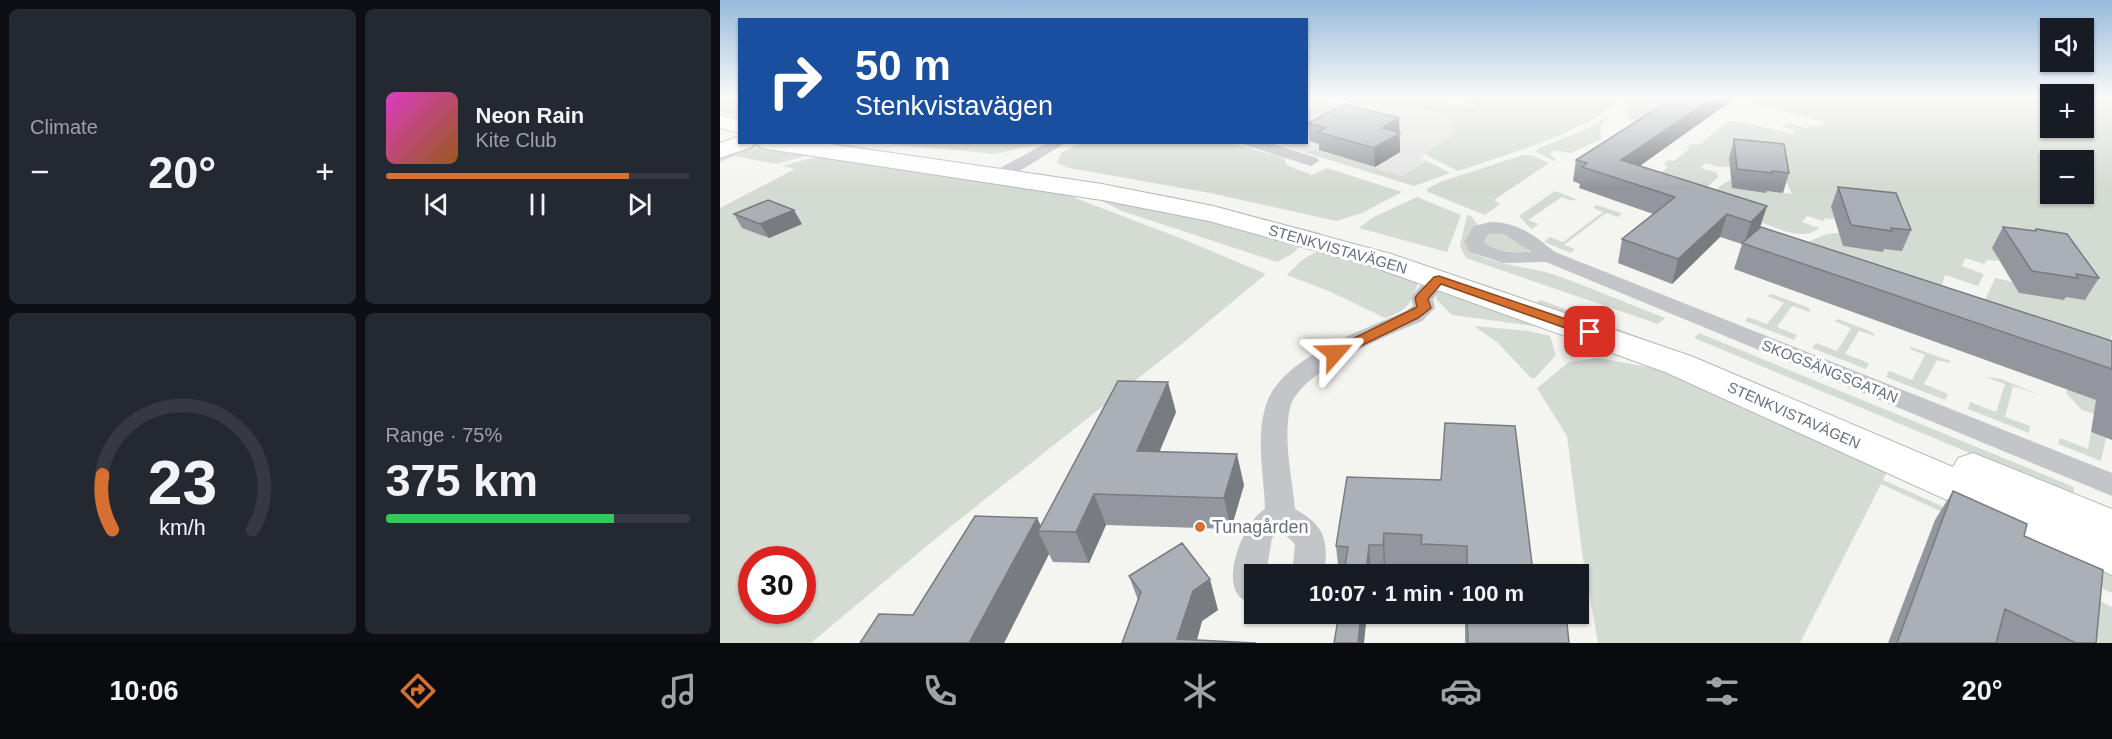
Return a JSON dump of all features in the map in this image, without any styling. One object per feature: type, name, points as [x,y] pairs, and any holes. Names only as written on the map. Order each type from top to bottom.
[{"type":"main road","points":[[720,130],[738,136]]},
{"type":"main road","points":[[720,143],[738,136]]},
{"type":"main road","points":[[720,151],[739,144]]},
{"type":"main road","name":"STENKVISTAVÄGEN","points":[[783,144],[1006,172]]},
{"type":"main road","name":"STENKVISTAVÄGEN","points":[[830,144],[1006,172],[1213,214],[1446,273],[1639,330],[1712,358],[2112,529]]},
{"type":"main road","name":"STENKVISTAVÄGEN","points":[[1446,273],[1678,364],[2112,555]]},
{"type":"street","points":[[1006,172],[1056,144]]},
{"type":"street","points":[[1256,144],[1311,161]]},
{"type":"street","name":"SKOGSÄNGSGATAN","points":[[1548,256],[2112,485]]},
{"type":"street","points":[[1280,515],[1276,470],[1276,430],[1278,406],[1283,392],[1290,383],[1335,353],[1414,316],[1424,308],[1422,298],[1446,273]]},
{"type":"street","points":[[1280,515],[1306,530],[1311,542],[1309,564]]},
{"type":"street","points":[[1251,564],[1262,527],[1280,515]]},
{"type":"shaded area","points":[[1308,128],[1452,128],[1454,134],[1419,158],[1427,161],[1404,176],[1314,149],[1307,153],[1277,144],[1308,144]]},
{"type":"shaded area","points":[[1452,128],[1576,128],[1458,171],[1424,154],[1454,134]]},
{"type":"shaded area","points":[[1589,128],[1601,128],[1601,139],[1571,153],[1553,150],[1550,155],[1556,159],[1554,161],[1536,152],[1537,149]]},
{"type":"shaded area","points":[[1720,128],[1768,128],[1793,134],[1795,130],[1786,128],[2040,128],[2040,138],[2094,138],[2094,128],[2112,128],[2112,334],[2107,358],[1978,315],[1995,278],[2013,282],[1993,248],[1999,261],[1987,260],[1984,264],[1965,258],[1962,266],[1984,274],[1978,286],[1945,275],[1941,289],[1803,245],[1825,235],[1840,233],[1843,246],[1883,251],[1832,207],[1834,219],[1825,218],[1823,221],[1807,216],[1802,222],[1819,228],[1806,234],[1798,234],[1760,222],[1765,216],[1707,198],[1732,179],[1766,191],[1792,194],[1778,163],[1730,158],[1730,167],[1719,167],[1706,163],[1700,168],[1716,172],[1718,177],[1696,198],[1648,182],[1668,167],[1664,164],[1669,160],[1674,161],[1689,149],[1692,143],[1699,145]]},
{"type":"shaded area","points":[[889,144],[1039,144],[996,154]]},
{"type":"shaded area","points":[[1078,144],[1234,144],[1285,158],[1286,165],[1312,175],[1327,168],[1402,192],[1362,213],[1336,221],[1210,193],[1069,168],[1057,163],[1061,153]]},
{"type":"shaded area","points":[[746,148],[809,155],[776,164],[735,156],[720,162],[720,154]]},
{"type":"shaded area","points":[[1314,149],[1403,176],[1427,161],[1450,173],[1414,186],[1307,153]]},
{"type":"shaded area","points":[[1523,155],[1531,155],[1549,163],[1494,200],[1500,204],[1485,215],[1428,192],[1427,189],[1440,182]]},
{"type":"shaded area","points":[[812,158],[829,158],[1062,193],[1266,274],[1184,342],[940,535],[811,643],[720,643],[720,208],[795,169],[782,166]]},
{"type":"shaded area","points":[[1038,173],[1175,197],[1321,233],[1318,235],[1033,175]]},
{"type":"shaded area","points":[[1555,191],[1576,199],[1573,201],[1562,197],[1528,220],[1539,224],[1531,229],[1519,216]]},
{"type":"shaded area","points":[[1417,197],[1461,215],[1447,252],[1359,228],[1374,217]]},
{"type":"shaded area","points":[[1096,198],[1175,212],[1300,246],[1292,254],[1277,262],[1122,211]]},
{"type":"shaded area","points":[[1596,205],[1621,213],[1619,217],[1606,213],[1564,245],[1575,249],[1571,253],[1544,242],[1550,237],[1563,242],[1603,212],[1593,208]]},
{"type":"shaded area","points":[[1467,215],[1471,216],[1478,225],[1467,241],[1469,250],[1478,255],[1498,262],[1552,274],[1665,318],[1658,324],[1466,258],[1460,246]]},
{"type":"shaded area","points":[[1503,231],[1521,239],[1529,251],[1527,254],[1490,249],[1482,240],[1486,234]]},
{"type":"shaded area","points":[[1326,251],[1419,281],[1411,301],[1404,309],[1385,318],[1331,292],[1287,275],[1309,256]]},
{"type":"shaded area","points":[[1450,287],[1548,328],[1452,315],[1436,299],[1437,291]]},
{"type":"shaded area","points":[[1772,294],[1809,308],[1810,312],[1792,306],[1777,327],[1797,335],[1794,340],[1745,321],[1748,317],[1767,324],[1784,303],[1767,296]]},
{"type":"shaded area","points":[[1541,300],[1658,344],[1655,348],[1538,304],[1537,301]]},
{"type":"shaded area","points":[[1838,319],[1872,332],[1875,336],[1859,331],[1845,354],[1869,363],[1866,369],[1812,348],[1816,343],[1837,351],[1851,328],[1834,321]]},
{"type":"shaded area","points":[[1474,326],[1529,331],[1550,336],[1556,355],[1535,378],[1531,378],[1498,343]]},
{"type":"shaded area","points":[[1699,333],[2074,487],[2073,496],[1694,338]]},
{"type":"shaded area","points":[[1911,347],[1951,361],[1949,363],[1937,360],[1924,384],[1948,394],[1945,400],[1886,377],[1889,371],[1912,380],[1925,355],[1910,349]]},
{"type":"shaded area","points":[[1598,358],[1654,368],[1887,468],[2112,569],[2112,593],[2053,566],[2001,525],[1886,473],[1883,480],[1969,518],[1964,522],[1881,484],[1800,643],[1598,643],[1589,593],[1589,564],[1584,564],[1583,559],[1567,436],[1537,388],[1569,362]]},
{"type":"shaded area","points":[[1985,377],[2001,379],[2040,395],[2013,386],[2005,417],[2030,426],[2029,433],[1968,409],[1970,402],[1996,412],[2005,384]]},
{"type":"shaded area","points":[[2067,389],[2112,406],[2094,414],[2082,410],[2066,393]]},
{"type":"shaded area","points":[[2091,432],[2106,438],[2101,461],[2058,444],[2060,438],[2088,449]]},
{"type":"shaded area","points":[[2082,592],[2112,607],[2112,643],[2072,643]]},
{"type":"building","points":[[1325,128],[1382,128],[1400,133],[1374,148],[1318,132]]},
{"type":"building","points":[[1626,128],[1668,128],[1621,160],[1767,206],[1751,222],[1727,214],[1678,259],[1622,239],[1675,197],[1582,167],[1587,163],[1576,160]]},
{"type":"building","points":[[1734,139],[1784,144],[1789,173],[1737,169]]},
{"type":"building","points":[[1838,187],[1896,193],[1911,230],[1891,228],[1892,231],[1851,225]]},
{"type":"building","points":[[768,200],[794,210],[760,224],[734,214]]},
{"type":"building","points":[[1761,227],[2112,341],[2112,369],[1742,243]]},
{"type":"building","points":[[2003,227],[2067,234],[2099,278],[2076,274],[2078,278],[2032,271]]},
{"type":"building","points":[[1118,381],[1168,382],[1137,451],[1237,454],[1224,498],[1094,494],[1076,532],[1038,531]]},
{"type":"building","name":"Tunagården","points":[[1445,423],[1515,426],[1532,564],[1467,564],[1467,546],[1421,544],[1422,535],[1384,533],[1383,545],[1369,545],[1367,564],[1345,564],[1348,547],[1336,546],[1347,477],[1441,480]]},
{"type":"building","points":[[1953,491],[2027,524],[2024,536],[2103,570],[2096,643],[2076,643],[2005,609],[1996,643],[1897,643]]},
{"type":"building","points":[[975,516],[1037,518],[969,643],[860,643],[879,614],[913,615]]},
{"type":"building","points":[[1182,543],[1210,579],[1193,591],[1177,639],[1256,643],[1122,643],[1141,592],[1129,576]]},
{"type":"building","points":[[1337,624],[1360,624],[1358,643],[1334,643]]},
{"type":"building","points":[[1467,624],[1567,624],[1569,643],[1468,643]]},
{"type":"place","name":"Tunagården","points":[[1200,527]]},
{"type":"route","points":[[1335,353],[1414,316],[1424,308],[1422,298],[1439,279],[1590,332]]}]
